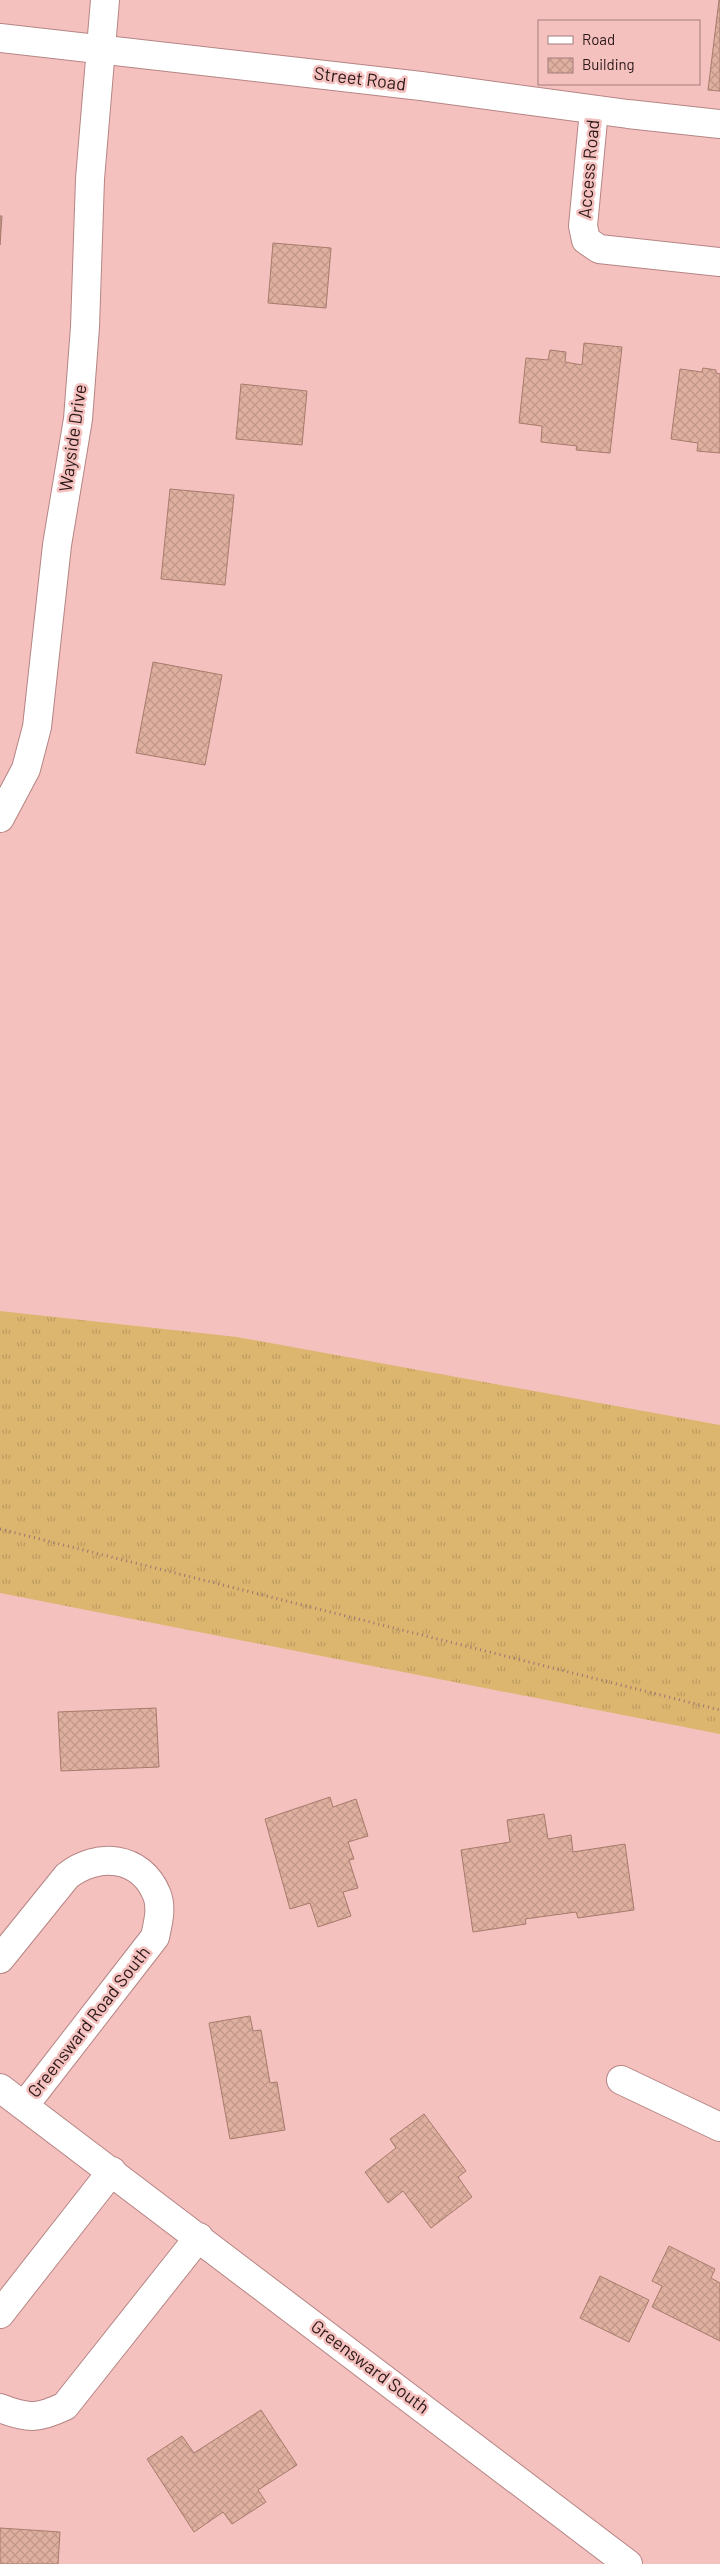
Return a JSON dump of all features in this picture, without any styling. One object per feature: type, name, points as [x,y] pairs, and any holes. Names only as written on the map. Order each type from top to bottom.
[{"type":"street","name":"Wayside Drive","points":[[0,818],[26,769],[37,727],[57,545],[78,419],[85,327],[90,179],[99,49],[105,0]]},
{"type":"street","name":"Street Road","points":[[0,38],[420,86],[594,110],[720,124]]},
{"type":"street","name":"Access Road","points":[[594,110],[583,226],[586,240],[599,248],[720,262]]},
{"type":"street","name":"Greensward Road South","points":[[0,1959],[67,1876],[80,1865],[105,1859],[126,1863],[144,1874],[157,1895],[160,1916],[155,1937],[24,2106],[112,2171]]},
{"type":"street","points":[[620,2080],[720,2127]]},
{"type":"street","points":[[0,2088],[24,2106]]},
{"type":"street","points":[[0,2314],[112,2171]]},
{"type":"street","name":"Greensward South","points":[[112,2171],[628,2564]]},
{"type":"street","points":[[0,2408],[23,2417],[45,2416],[65,2406],[199,2237]]},
{"type":"path","points":[[0,1530],[720,1710]]},
{"type":"green space","points":[[0,1311],[237,1337],[720,1425],[720,1734],[0,1593]]},
{"type":"building","points":[[720,0],[720,91],[708,90]]},
{"type":"building","points":[[0,216],[2,216],[0,245]]},
{"type":"building","points":[[273,243],[331,248],[326,308],[268,303]]},
{"type":"building","points":[[584,343],[622,347],[610,453],[576,450],[577,446],[541,442],[542,426],[519,423],[526,358],[548,360],[550,350],[566,352],[565,362],[582,365]]},
{"type":"building","points":[[703,368],[716,370],[716,373],[720,374],[720,453],[697,451],[698,443],[671,439],[680,369],[702,372]]},
{"type":"building","points":[[241,384],[307,391],[302,445],[236,439]]},
{"type":"building","points":[[170,489],[234,495],[225,585],[161,579]]},
{"type":"building","points":[[153,662],[222,675],[205,765],[136,753]]},
{"type":"building","points":[[156,1708],[159,1767],[61,1771],[58,1712]]},
{"type":"building","points":[[330,1797],[333,1807],[356,1799],[368,1836],[348,1842],[354,1859],[349,1860],[358,1888],[343,1892],[351,1916],[318,1927],[310,1903],[290,1909],[265,1819]]},
{"type":"building","points":[[544,1814],[548,1839],[571,1835],[573,1852],[625,1844],[634,1910],[578,1918],[576,1912],[525,1919],[526,1924],[473,1932],[461,1850],[510,1842],[507,1820]]},
{"type":"building","points":[[250,2016],[253,2031],[261,2030],[270,2083],[277,2082],[285,2130],[230,2139],[209,2023]]},
{"type":"building","points":[[424,2114],[466,2171],[458,2177],[472,2197],[431,2228],[403,2191],[388,2203],[365,2172],[396,2148],[390,2139]]},
{"type":"building","points":[[669,2246],[715,2269],[711,2278],[720,2283],[720,2341],[652,2307],[662,2286],[652,2281]]},
{"type":"building","points":[[600,2276],[649,2300],[629,2342],[580,2318]]},
{"type":"building","points":[[261,2410],[297,2465],[258,2490],[266,2502],[232,2524],[223,2512],[194,2532],[147,2459],[182,2436],[194,2453]]},
{"type":"building","points":[[0,2528],[60,2532],[58,2564],[0,2564]]}]
